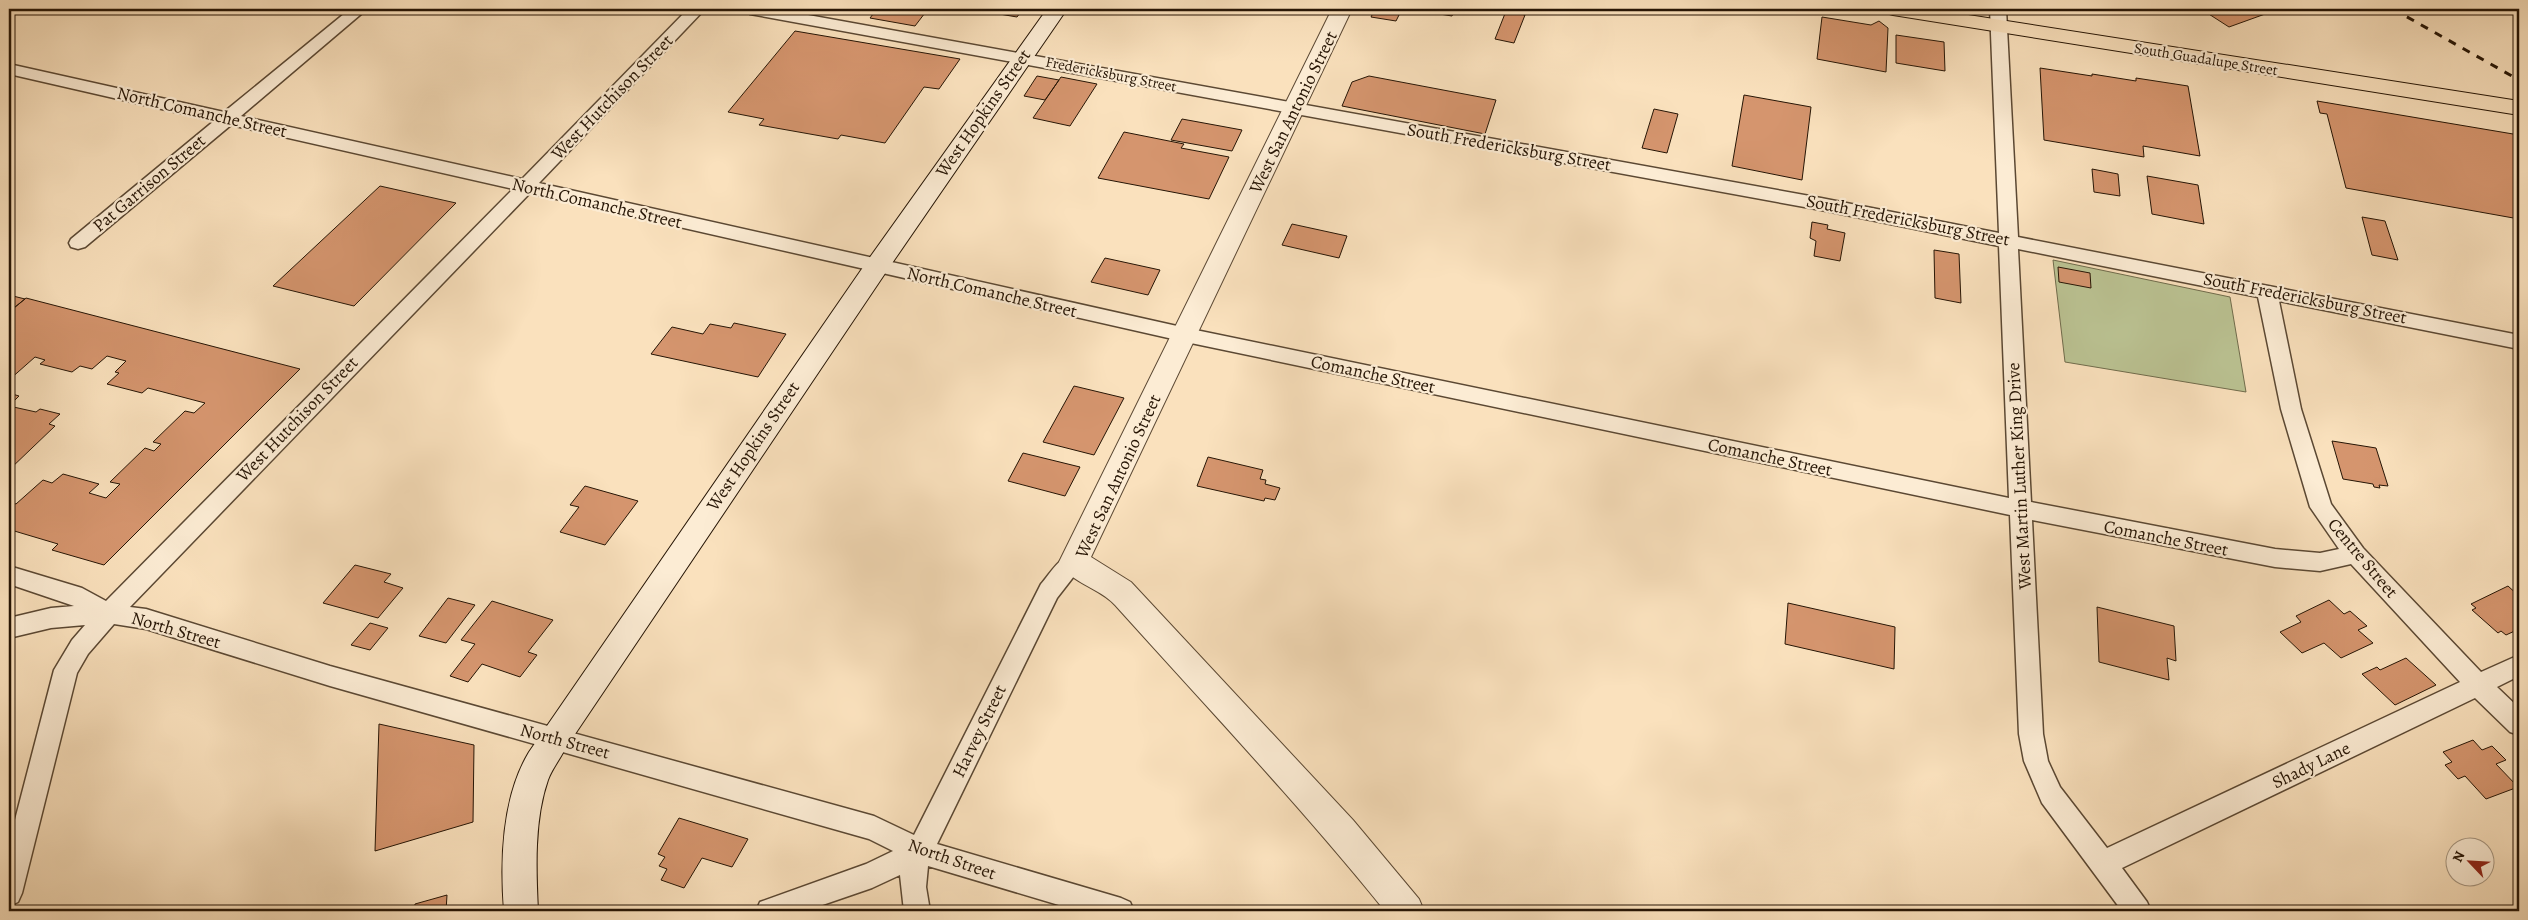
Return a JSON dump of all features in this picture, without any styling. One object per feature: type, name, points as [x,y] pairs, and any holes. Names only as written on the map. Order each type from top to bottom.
[{"type":"main road","name":"South Guadalupe Street","points":[[1893,9],[1998,18],[2519,108]]},
{"type":"street","name":"Pat Garrison Street","points":[[78,243],[359,9]]},
{"type":"street","name":"West Hutchison Street","points":[[9,893],[66,670],[80,647],[110,613],[697,9]]},
{"type":"street","name":"Fredericksburg Street","points":[[750,9],[1294,108]]},
{"type":"street","name":"West Hopkins Street","points":[[521,911],[522,847],[526,808],[533,776],[554,739],[1021,57],[1057,9]]},
{"type":"street","name":"West San Antonio Street","points":[[1342,9],[1186,335],[1074,562],[1121,591],[1341,831],[1407,911]]},
{"type":"street","name":"West Martin Luther King Drive","points":[[1998,18],[2031,734],[2036,761],[2051,795],[2138,911]]},
{"type":"street","name":"North Comanche Street","points":[[9,69],[1186,335]]},
{"type":"street","name":"South Fredericksburg Street","points":[[1294,108],[2008,239],[2519,342]]},
{"type":"street","name":"Centre Street","points":[[2267,292],[2291,409],[2321,507],[2355,554],[2478,685],[2519,724]]},
{"type":"street","name":"Comanche Street","points":[[1186,335],[2021,509],[2274,558],[2320,562],[2355,554]]},
{"type":"street","name":"Harvey Street","points":[[917,911],[912,890],[912,872],[920,851],[1049,591],[1074,562]]},
{"type":"street","name":"North Street","points":[[9,575],[74,595],[110,613],[146,619],[330,676],[554,739],[640,761],[874,828],[920,851],[1121,911]]},
{"type":"street","points":[[9,628],[51,618],[110,613]]},
{"type":"street","name":"Shady Lane","points":[[2102,864],[2519,665]]},
{"type":"street","points":[[769,911],[872,875],[920,851]]},
{"type":"green space","points":[[2053,260],[2230,297],[2246,392],[2065,362]]},
{"type":"building","points":[[877,9],[928,9],[915,26],[870,18]]},
{"type":"building","points":[[970,9],[1023,9],[1017,17]]},
{"type":"building","points":[[1375,9],[1402,9],[1396,21],[1371,17]]},
{"type":"building","points":[[1409,9],[1455,9],[1452,16]]},
{"type":"building","points":[[2201,9],[2279,9],[2229,27]]},
{"type":"building","points":[[1506,11],[1525,15],[1514,43],[1495,39]]},
{"type":"building","points":[[1822,17],[1871,25],[1879,21],[1888,28],[1886,72],[1817,59]]},
{"type":"building","points":[[795,31],[960,59],[939,89],[924,87],[885,143],[841,135],[838,139],[759,125],[764,119],[728,112]]},
{"type":"building","points":[[1896,35],[1944,42],[1945,71],[1896,63]]},
{"type":"building","points":[[2040,68],[2136,81],[2136,78],[2188,86],[2200,156],[2143,146],[2144,157],[2044,140]]},
{"type":"building","points":[[1037,76],[1059,80],[1045,100],[1024,96]]},
{"type":"building","points":[[1369,76],[1496,100],[1485,134],[1342,106],[1352,82]]},
{"type":"building","points":[[1061,77],[1097,84],[1070,126],[1033,118]]},
{"type":"building","points":[[1744,95],[1811,107],[1802,180],[1732,166]]},
{"type":"building","points":[[2317,101],[2519,135],[2519,219],[2346,188],[2327,114],[2320,113]]},
{"type":"building","points":[[1654,109],[1678,114],[1667,153],[1642,148]]},
{"type":"building","points":[[1182,119],[1242,130],[1232,151],[1171,140]]},
{"type":"building","points":[[1124,132],[1184,144],[1181,148],[1229,157],[1209,199],[1098,178]]},
{"type":"building","points":[[2092,169],[2118,174],[2120,196],[2094,192]]},
{"type":"building","points":[[2147,176],[2198,185],[2204,224],[2152,214]]},
{"type":"building","points":[[380,186],[456,203],[354,306],[273,286]]},
{"type":"building","points":[[2362,217],[2385,221],[2398,260],[2372,255]]},
{"type":"building","points":[[1812,222],[1828,225],[1827,229],[1845,233],[1840,261],[1814,256],[1816,241],[1810,238]]},
{"type":"building","points":[[1292,224],[1347,236],[1339,258],[1282,245]]},
{"type":"building","points":[[1934,250],[1959,254],[1961,303],[1935,298]]},
{"type":"building","points":[[1105,258],[1160,270],[1148,295],[1091,282]]},
{"type":"building","points":[[2058,267],[2090,273],[2091,288],[2059,282]]},
{"type":"building","points":[[9,295],[25,299],[9,312]]},
{"type":"building","points":[[26,298],[300,369],[104,565],[52,550],[58,544],[11,530],[9,532],[9,502],[16,504],[43,480],[52,483],[63,474],[99,484],[89,493],[106,498],[120,484],[110,482],[145,448],[154,451],[161,444],[153,442],[185,411],[194,413],[205,403],[148,388],[142,393],[107,384],[119,373],[115,372],[126,361],[107,356],[92,369],[80,366],[72,372],[40,364],[45,360],[35,357],[9,380],[9,312]]},
{"type":"building","points":[[734,323],[786,334],[758,377],[651,354],[672,327],[703,334],[710,324],[731,328]]},
{"type":"building","points":[[1074,386],[1124,398],[1094,455],[1043,442]]},
{"type":"building","points":[[9,393],[19,396],[9,406]]},
{"type":"building","points":[[9,406],[36,412],[40,409],[60,414],[49,424],[55,426],[9,470]]},
{"type":"building","points":[[2332,441],[2376,448],[2388,486],[2379,485],[2380,488],[2374,487],[2373,484],[2343,479]]},
{"type":"building","points":[[1023,453],[1080,467],[1065,496],[1008,481]]},
{"type":"building","points":[[1208,457],[1263,470],[1260,479],[1266,480],[1265,484],[1280,488],[1275,500],[1265,498],[1264,501],[1197,486]]},
{"type":"building","points":[[585,486],[638,501],[605,545],[560,532],[579,507],[570,505]]},
{"type":"building","points":[[355,565],[391,574],[384,582],[403,588],[378,618],[323,603]]},
{"type":"building","points":[[2508,586],[2519,596],[2519,629],[2506,635],[2501,631],[2498,633],[2472,610],[2476,608],[2471,604]]},
{"type":"building","points":[[448,598],[475,605],[446,643],[419,636]]},
{"type":"building","points":[[2329,600],[2344,614],[2350,611],[2367,626],[2358,630],[2373,643],[2341,658],[2324,643],[2302,653],[2280,632],[2301,622],[2296,616]]},
{"type":"building","points":[[492,601],[553,620],[528,652],[537,655],[520,677],[482,664],[468,682],[450,676],[475,644],[461,640]]},
{"type":"building","points":[[1788,603],[1895,627],[1894,669],[1785,644]]},
{"type":"building","points":[[2097,607],[2174,626],[2176,661],[2167,658],[2169,680],[2099,662]]},
{"type":"building","points":[[370,623],[388,628],[370,650],[351,645]]},
{"type":"building","points":[[2406,658],[2436,685],[2395,705],[2362,674],[2377,667],[2380,670]]},
{"type":"building","points":[[379,724],[474,745],[473,822],[375,851]]},
{"type":"building","points":[[2473,740],[2482,750],[2492,746],[2506,760],[2496,764],[2518,787],[2486,799],[2465,776],[2458,779],[2445,765],[2452,762],[2443,752]]},
{"type":"building","points":[[679,818],[748,839],[732,867],[702,858],[684,888],[661,880],[667,869],[659,866],[665,857],[658,854]]},
{"type":"building","points":[[447,895],[446,911],[414,911],[415,904]]},
{"type":"railway","points":[[2393,9],[2519,80]]}]
